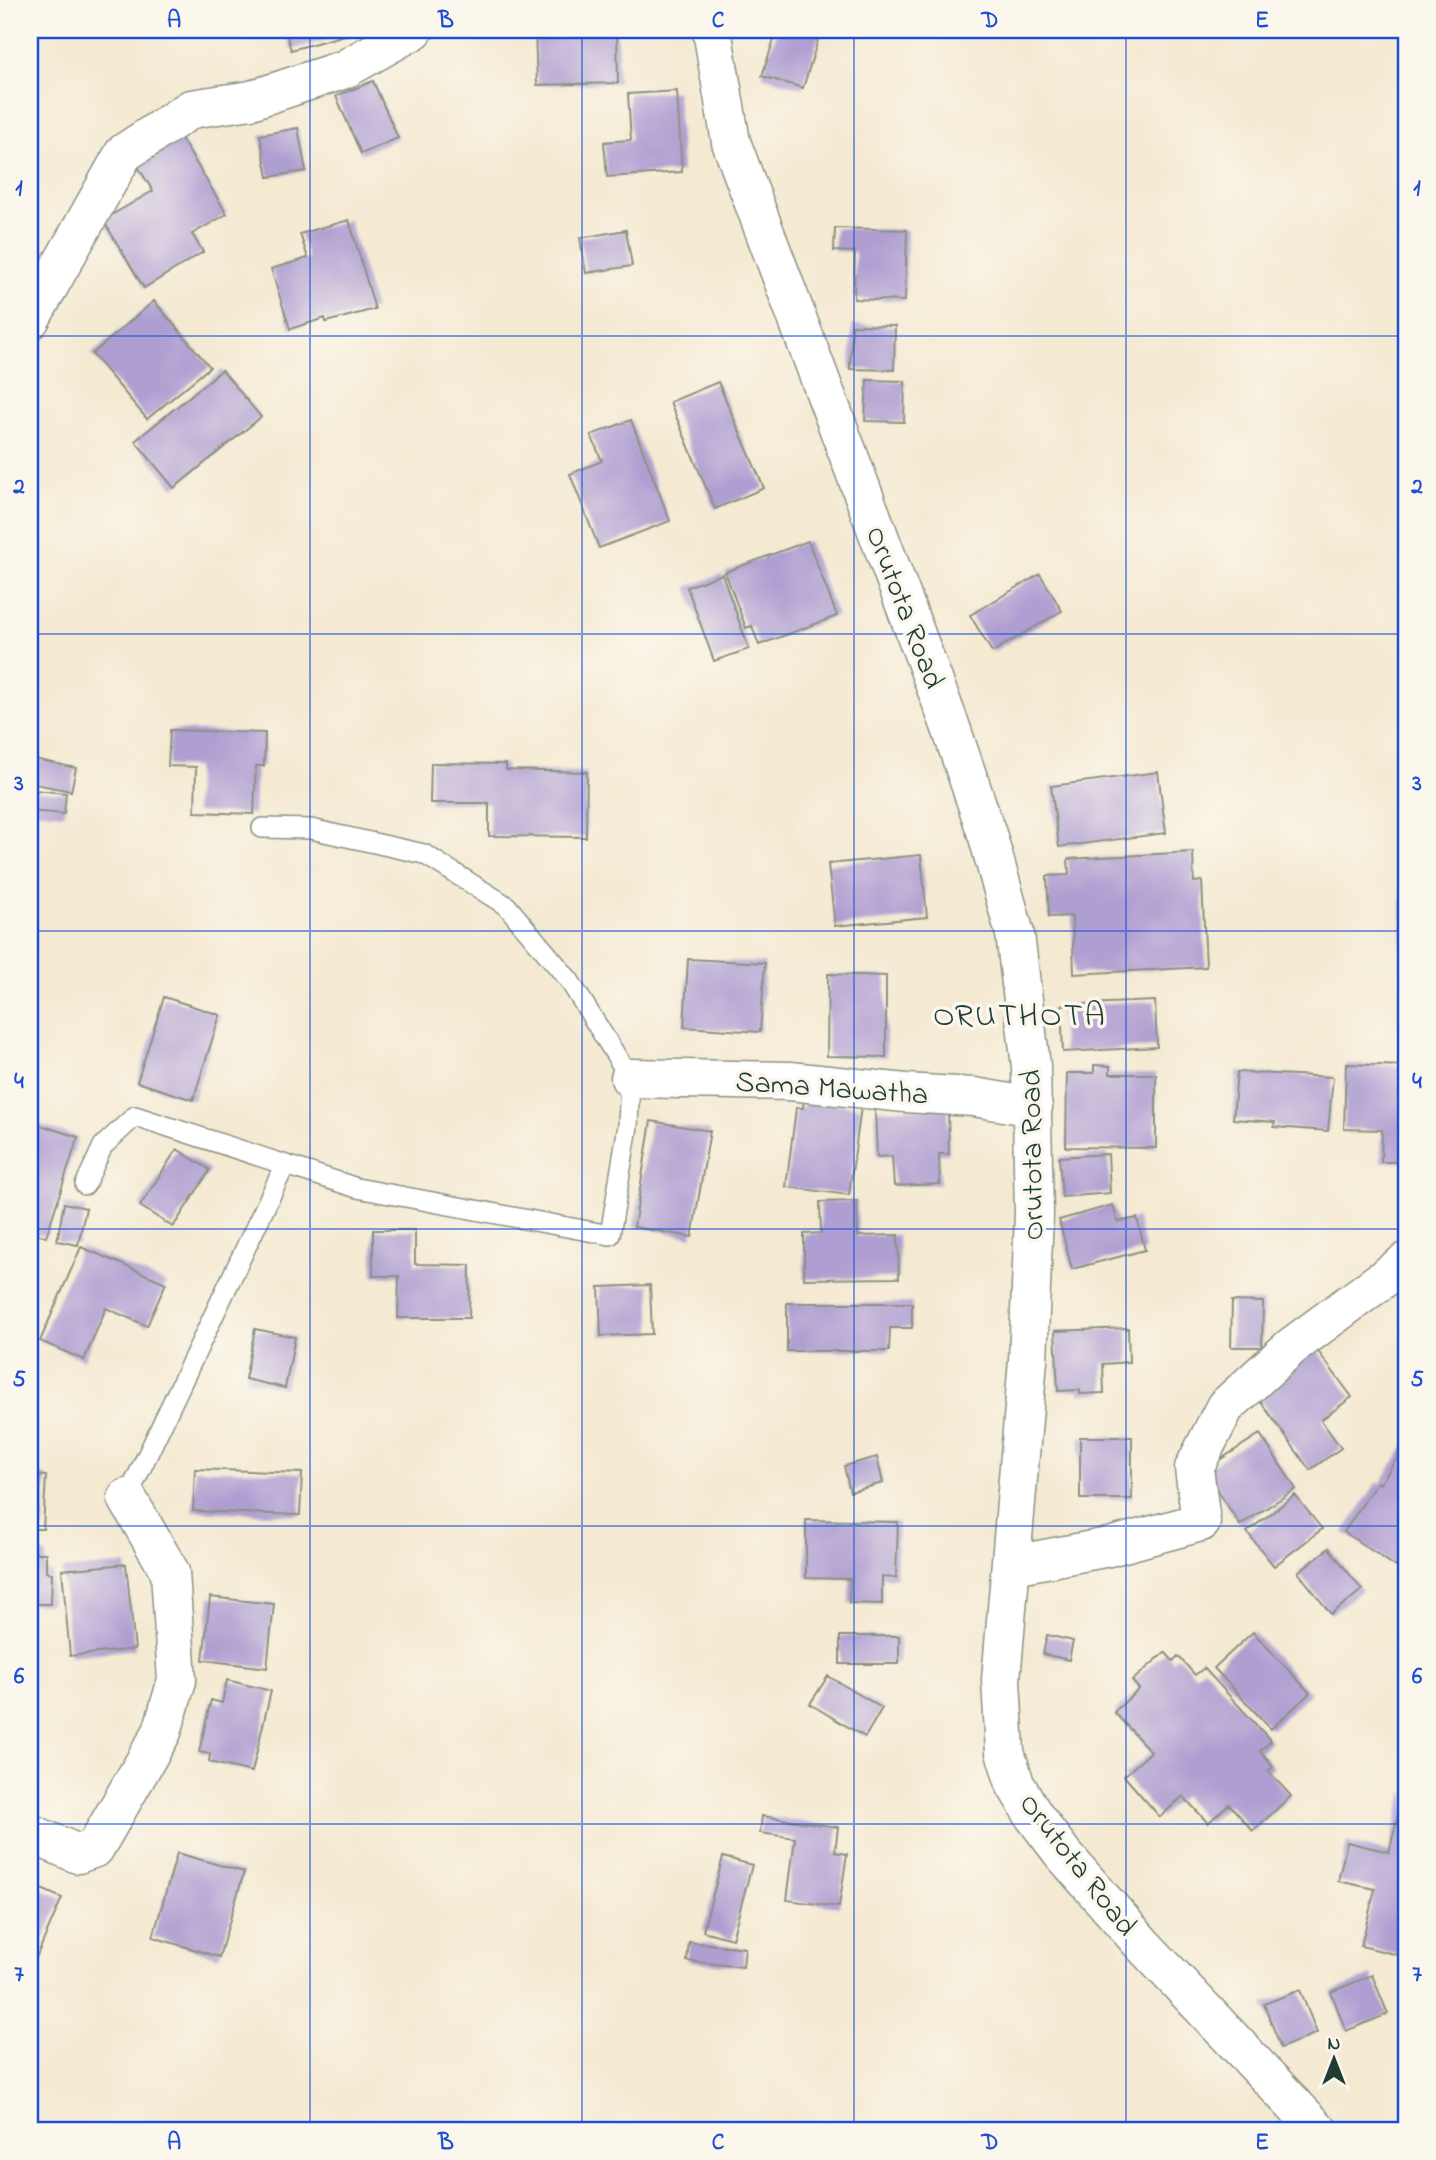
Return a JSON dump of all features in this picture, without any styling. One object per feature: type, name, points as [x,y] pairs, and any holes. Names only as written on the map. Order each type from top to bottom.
[{"type":"main road","points":[[30,320],[124,153],[191,109],[251,100],[345,69],[414,30]]},
{"type":"main road","name":"Orutota Road","points":[[712,30],[731,142],[950,725],[988,837],[1015,934],[1031,1066],[1034,1215],[1028,1360],[1013,1565],[1001,1680],[1001,1718],[1005,1752],[1015,1784],[1034,1816],[1081,1874],[1142,1944],[1318,2130]]},
{"type":"main road","name":"Sama Mawatha","points":[[630,1078],[790,1081],[974,1097],[1033,1107]]},
{"type":"main road","points":[[1013,1565],[1108,1546],[1201,1522],[1194,1468],[1226,1407],[1291,1347],[1406,1263]]},
{"type":"main road","points":[[30,1833],[78,1854],[95,1848],[162,1732],[177,1680],[170,1572],[127,1498]]},
{"type":"lane","points":[[86,1185],[103,1146],[135,1116],[357,1188],[610,1236],[628,1126],[630,1078],[569,979],[507,906],[424,854],[311,829],[262,828]]},
{"type":"lane","points":[[127,1498],[285,1165]]},
{"type":"building","points":[[285,30],[363,30],[291,50]]},
{"type":"building","points":[[535,30],[617,30],[618,83],[537,85]]},
{"type":"building","points":[[777,30],[821,30],[803,88],[762,76]]},
{"type":"building","points":[[373,81],[398,138],[361,154],[336,96]]},
{"type":"building","points":[[677,91],[682,172],[607,177],[604,142],[631,140],[628,94]]},
{"type":"building","points":[[298,128],[306,171],[268,177],[260,135]]},
{"type":"building","points":[[177,132],[227,214],[192,234],[203,252],[144,288],[103,220],[153,191],[133,159]]},
{"type":"building","points":[[349,220],[375,309],[326,322],[325,318],[290,329],[271,269],[308,258],[300,234]]},
{"type":"building","points":[[835,228],[907,230],[905,301],[854,299],[855,252],[834,251]]},
{"type":"building","points":[[626,230],[632,266],[586,273],[580,238]]},
{"type":"building","points":[[154,301],[210,367],[147,419],[92,354]]},
{"type":"building","points":[[852,325],[895,326],[894,370],[850,369]]},
{"type":"building","points":[[222,370],[261,417],[174,488],[135,441]]},
{"type":"building","points":[[867,380],[905,381],[904,422],[865,421]]},
{"type":"building","points":[[718,382],[764,488],[715,509],[670,402]]},
{"type":"building","points":[[631,420],[670,521],[599,548],[570,474],[602,461],[591,435]]},
{"type":"building","points":[[808,541],[837,616],[759,645],[752,626],[746,628],[725,572]]},
{"type":"building","points":[[722,574],[749,649],[714,661],[687,587]]},
{"type":"building","points":[[1040,574],[1062,611],[992,652],[970,615]]},
{"type":"building","points":[[170,730],[265,733],[264,766],[256,766],[254,814],[195,812],[196,767],[168,766]]},
{"type":"building","points":[[30,758],[76,768],[71,791],[30,783]]},
{"type":"building","points":[[431,763],[506,764],[506,770],[587,772],[586,837],[489,836],[489,803],[430,803]]},
{"type":"building","points":[[1158,772],[1166,833],[1059,847],[1051,786]]},
{"type":"building","points":[[33,790],[66,793],[64,814],[30,811]]},
{"type":"building","points":[[1193,852],[1194,882],[1202,881],[1206,967],[1074,974],[1072,916],[1049,917],[1047,876],[1069,875],[1068,859]]},
{"type":"building","points":[[921,855],[927,917],[835,926],[828,864]]},
{"type":"building","points":[[1401,872],[1406,872],[1406,974],[1402,974]]},
{"type":"building","points":[[688,959],[765,963],[760,1032],[684,1027]]},
{"type":"building","points":[[828,974],[886,976],[886,1057],[827,1056]]},
{"type":"building","points":[[164,997],[220,1015],[193,1100],[137,1082]]},
{"type":"building","points":[[1155,1001],[1157,1047],[1063,1052],[1061,1005]]},
{"type":"building","points":[[1346,1064],[1406,1066],[1406,1162],[1381,1162],[1382,1130],[1344,1129]]},
{"type":"building","points":[[1094,1065],[1110,1066],[1110,1074],[1156,1074],[1156,1148],[1066,1147],[1067,1073],[1094,1073]]},
{"type":"building","points":[[1237,1072],[1333,1077],[1328,1131],[1274,1127],[1275,1122],[1233,1119]]},
{"type":"building","points":[[804,1099],[861,1107],[849,1195],[786,1187],[796,1108],[803,1108]]},
{"type":"building","points":[[948,1107],[949,1154],[939,1154],[940,1184],[894,1186],[892,1156],[877,1157],[875,1110]]},
{"type":"building","points":[[651,1121],[710,1131],[692,1237],[634,1227]]},
{"type":"building","points":[[30,1122],[78,1137],[46,1237],[30,1232]]},
{"type":"building","points":[[177,1149],[210,1170],[173,1227],[140,1206]]},
{"type":"building","points":[[1108,1154],[1110,1193],[1062,1197],[1059,1157]]},
{"type":"building","points":[[857,1201],[858,1236],[898,1235],[899,1278],[804,1279],[804,1234],[821,1233],[820,1202]]},
{"type":"building","points":[[64,1203],[86,1208],[78,1245],[57,1241]]},
{"type":"building","points":[[1113,1205],[1118,1222],[1137,1218],[1145,1250],[1072,1269],[1059,1220]]},
{"type":"building","points":[[373,1230],[415,1230],[415,1264],[470,1265],[469,1318],[398,1318],[399,1276],[373,1276]]},
{"type":"building","points":[[81,1247],[166,1283],[147,1326],[106,1308],[84,1360],[40,1341]]},
{"type":"building","points":[[650,1285],[652,1334],[601,1336],[599,1287]]},
{"type":"building","points":[[1232,1301],[1263,1302],[1262,1347],[1231,1347]]},
{"type":"building","points":[[787,1303],[912,1303],[912,1328],[890,1328],[889,1351],[787,1351]]},
{"type":"building","points":[[1128,1328],[1129,1362],[1103,1364],[1104,1393],[1058,1391],[1055,1331]]},
{"type":"building","points":[[255,1329],[295,1337],[285,1388],[245,1379]]},
{"type":"building","points":[[1314,1346],[1352,1397],[1321,1420],[1341,1448],[1310,1470],[1252,1390]]},
{"type":"building","points":[[1260,1434],[1296,1489],[1240,1525],[1204,1470]]},
{"type":"building","points":[[1080,1437],[1132,1437],[1132,1499],[1080,1499]]},
{"type":"building","points":[[1406,1444],[1406,1562],[1401,1570],[1344,1532]]},
{"type":"building","points":[[877,1457],[883,1483],[850,1492],[844,1466]]},
{"type":"building","points":[[195,1469],[302,1473],[300,1515],[193,1511]]},
{"type":"building","points":[[30,1475],[46,1476],[43,1529],[30,1529]]},
{"type":"building","points":[[1295,1495],[1322,1529],[1274,1566],[1247,1532]]},
{"type":"building","points":[[806,1520],[898,1522],[896,1578],[882,1577],[882,1604],[849,1603],[850,1579],[806,1578]]},
{"type":"building","points":[[1329,1548],[1362,1590],[1331,1614],[1298,1572]]},
{"type":"building","points":[[30,1553],[46,1553],[46,1572],[52,1573],[51,1604],[30,1604]]},
{"type":"building","points":[[126,1564],[135,1649],[70,1656],[62,1570]]},
{"type":"building","points":[[210,1597],[274,1604],[267,1668],[203,1660]]},
{"type":"building","points":[[1253,1632],[1310,1693],[1271,1729],[1214,1668]]},
{"type":"building","points":[[1047,1635],[1073,1641],[1069,1660],[1043,1654]]},
{"type":"building","points":[[840,1636],[899,1636],[899,1664],[840,1664]]},
{"type":"building","points":[[1165,1652],[1173,1661],[1178,1656],[1195,1675],[1204,1668],[1271,1741],[1260,1751],[1273,1767],[1268,1771],[1291,1796],[1253,1831],[1229,1804],[1208,1823],[1183,1796],[1160,1817],[1124,1776],[1151,1752],[1114,1712],[1139,1689],[1132,1681]]},
{"type":"building","points":[[828,1676],[882,1708],[865,1737],[810,1704]]},
{"type":"building","points":[[227,1680],[271,1691],[252,1772],[209,1762],[210,1754],[199,1752],[211,1700],[222,1703]]},
{"type":"building","points":[[1404,1792],[1406,1957],[1361,1946],[1375,1889],[1338,1881],[1347,1842],[1389,1852]]},
{"type":"building","points":[[762,1816],[838,1827],[835,1852],[847,1854],[839,1907],[787,1900],[795,1838],[760,1833]]},
{"type":"building","points":[[177,1853],[244,1872],[219,1957],[153,1937]]},
{"type":"building","points":[[723,1857],[752,1865],[732,1939],[703,1931]]},
{"type":"building","points":[[30,1884],[62,1898],[32,1967],[30,1966]]},
{"type":"building","points":[[689,1942],[745,1948],[743,1967],[687,1961]]},
{"type":"building","points":[[1372,1975],[1388,2014],[1346,2031],[1331,1992]]},
{"type":"building","points":[[1300,1990],[1317,2033],[1281,2048],[1264,2004]]},
{"type":"district","name":"ORUTHOTA","points":[[1020,1013]]}]
